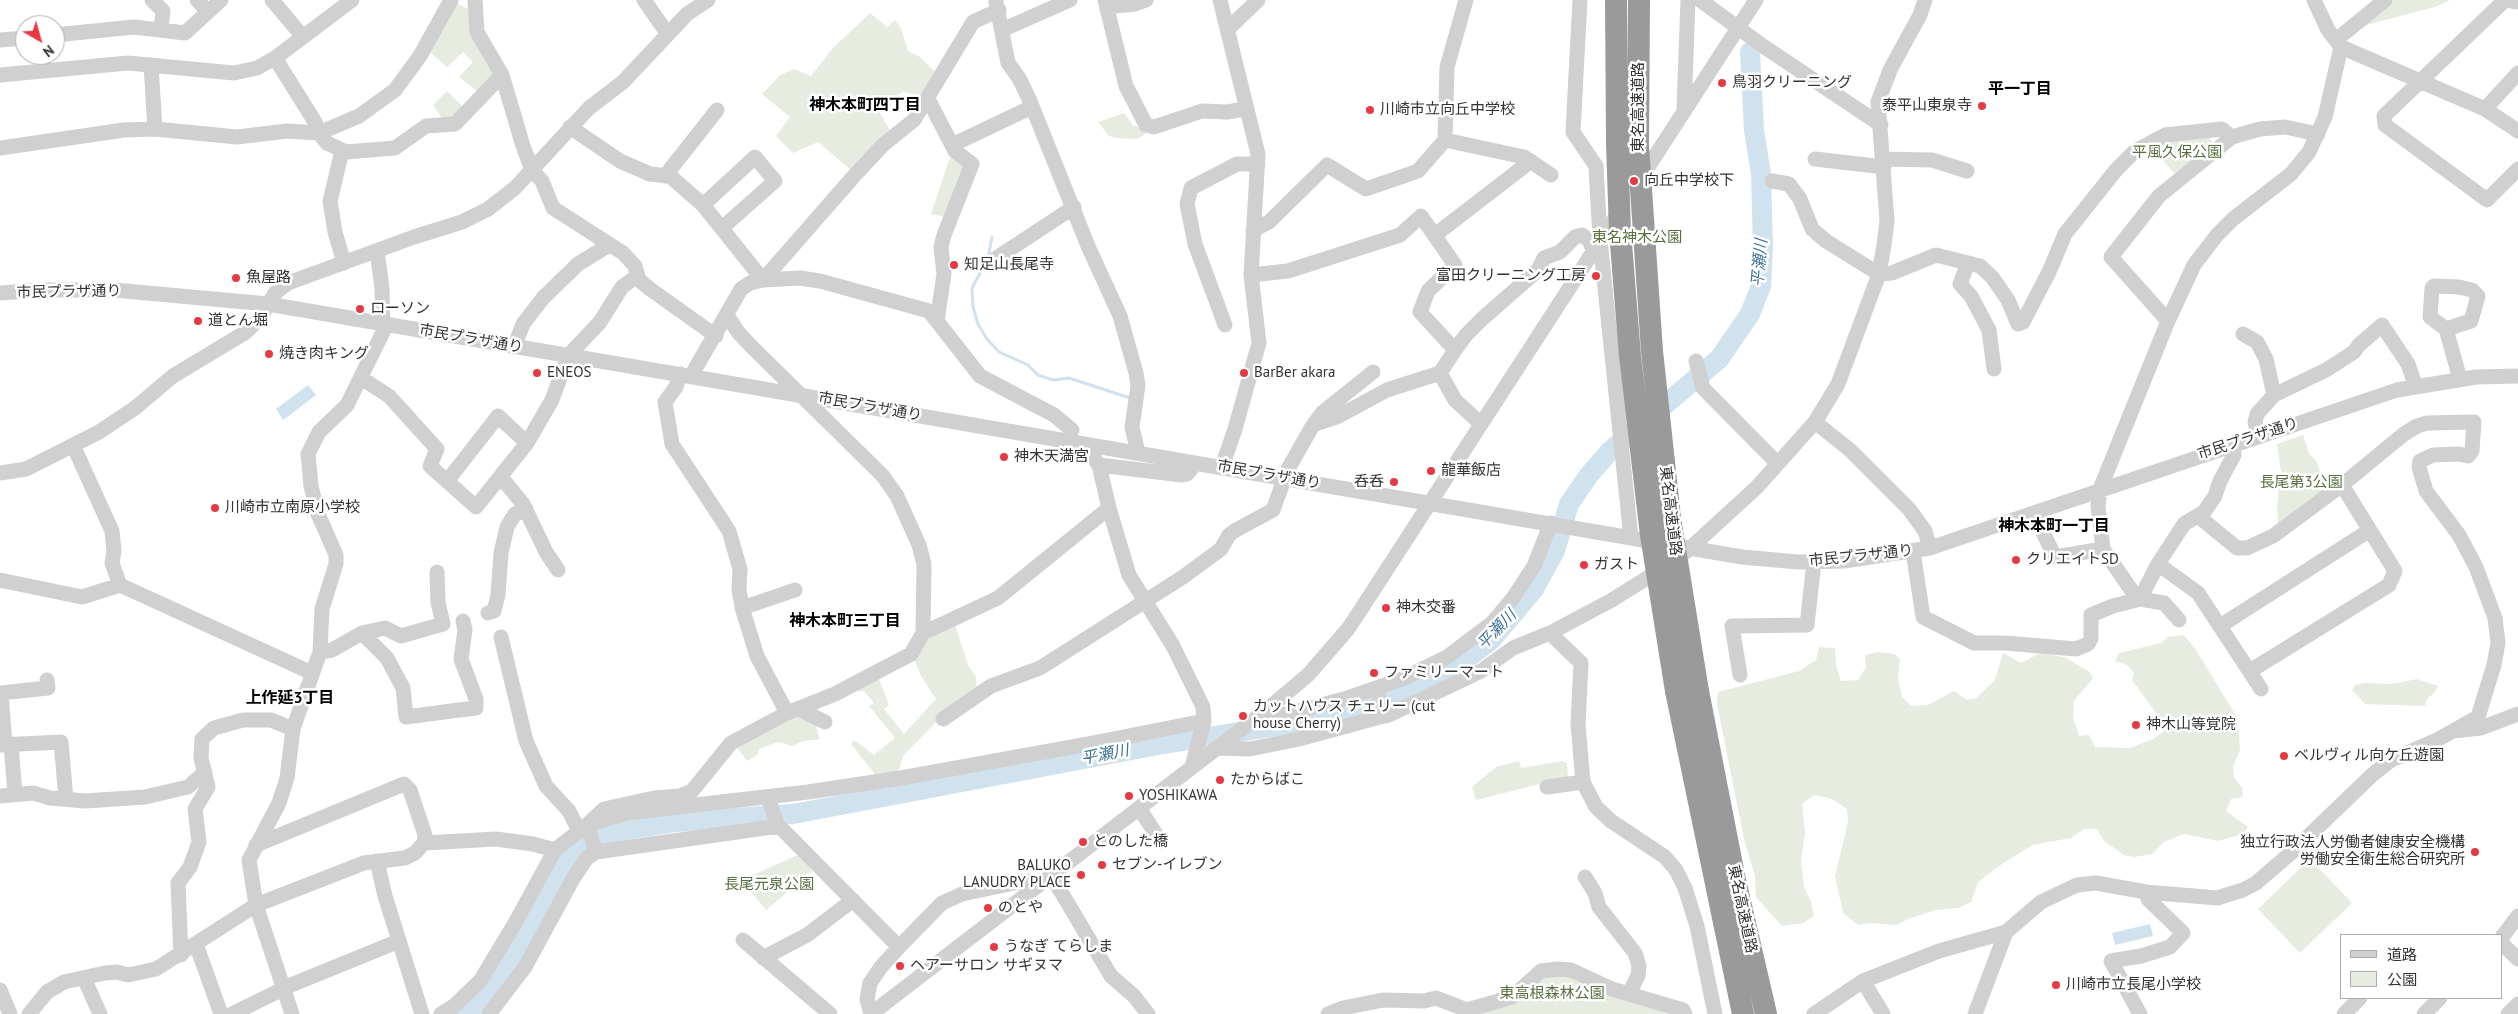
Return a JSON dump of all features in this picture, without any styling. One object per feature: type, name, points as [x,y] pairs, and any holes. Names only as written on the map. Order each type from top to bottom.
[{"type":"highway","name":"東名高速道路","points":[[1616,0],[1628,145]]},
{"type":"highway","name":"東名高速道路","points":[[1639,0],[1620,231],[1630,356],[1651,535],[1766,1014]]},
{"type":"highway","name":"東名高速道路","points":[[1687,691],[1743,1014]]},
{"type":"street","points":[[152,0],[163,11],[160,29]]},
{"type":"street","points":[[197,0],[208,12]]},
{"type":"street","points":[[65,34],[134,27],[185,32],[221,0]]},
{"type":"street","points":[[272,0],[304,37]]},
{"type":"street","points":[[0,75],[128,64],[234,73],[258,68],[275,58],[352,0]]},
{"type":"street","points":[[0,145],[95,133],[155,129],[237,137],[287,131],[319,133],[359,116],[395,90],[420,56],[451,0]]},
{"type":"street","points":[[476,0],[477,32],[502,75],[532,170],[542,181],[553,208],[623,253],[635,266],[637,276],[650,289],[716,336]]},
{"type":"street","points":[[644,0],[667,33]]},
{"type":"street","points":[[0,473],[26,469],[99,432],[135,408],[173,376],[231,342],[260,318],[275,293],[288,283],[462,222],[488,209],[515,188],[570,127],[589,108],[623,82],[667,33],[687,14],[708,0]]},
{"type":"street","points":[[1002,30],[1070,0]]},
{"type":"street","points":[[1146,0],[1135,4],[1106,3],[1126,86],[1146,126],[1154,127],[1202,111],[1227,112],[1246,109]]},
{"type":"street","points":[[1220,0],[1258,154],[1251,275],[1259,343],[1235,429],[1222,467]]},
{"type":"street","points":[[1228,29],[1258,0]]},
{"type":"street","points":[[1253,230],[1269,222],[1327,166],[1366,189],[1418,171],[1445,140],[1447,67],[1466,0]]},
{"type":"street","points":[[1580,0],[1573,132],[1596,166],[1598,250],[1631,538]]},
{"type":"street","points":[[1684,112],[1688,0]]},
{"type":"street","points":[[1700,0],[1738,28],[1881,124]]},
{"type":"street","points":[[1036,887],[1030,881],[1019,882],[962,894],[942,903],[881,967],[870,983],[867,999],[871,1014],[1264,712],[1308,675],[1348,629],[1481,424],[1598,250],[1756,0]]},
{"type":"street","points":[[1216,748],[1250,749],[1299,739],[1384,712],[1481,671],[1513,648],[1550,633],[1612,600],[1691,548],[1737,507],[1815,422],[1838,384],[1879,274],[1887,221],[1878,102],[1890,70],[1920,15],[1925,0]]},
{"type":"street","points":[[2314,0],[2328,30],[2339,44],[2485,108],[2518,131]]},
{"type":"street","points":[[2140,599],[2125,583],[2103,549],[2098,506],[2100,489],[2168,321],[2186,282],[2205,249],[2233,219],[2290,174],[2309,152],[2325,116],[2339,44],[2385,0]]},
{"type":"street","points":[[2518,2],[2505,0],[2384,116],[2385,125],[2487,200],[2518,170]]},
{"type":"street","points":[[763,280],[833,198],[883,145],[914,120],[973,22],[997,5],[1008,64],[1019,78],[1032,107],[1074,207],[1094,262],[1120,316],[1138,386],[1132,427],[1138,453]]},
{"type":"street","points":[[0,40],[15,39]]},
{"type":"street","points":[[275,58],[326,143],[342,151],[395,148],[426,126],[455,124],[502,75]]},
{"type":"street","points":[[151,65],[155,129]]},
{"type":"street","points":[[2485,108],[2518,73]]},
{"type":"street","points":[[928,99],[955,151],[972,164],[944,235],[942,247],[944,274],[937,321]]},
{"type":"street","points":[[952,145],[1032,107]]},
{"type":"street","points":[[665,176],[717,110]]},
{"type":"street","points":[[570,127],[620,161],[650,174],[670,176],[703,205],[763,280]]},
{"type":"street","points":[[2168,321],[2111,257],[2159,196],[2232,137],[2260,128],[2285,127],[2318,134]]},
{"type":"street","points":[[1772,181],[1790,184],[1800,199],[1812,229],[1826,241],[1879,274],[1892,273],[1936,255],[1980,266],[1992,277],[2008,300],[2018,324],[2022,322],[2049,272],[2065,234],[2104,183],[2135,152],[2165,135],[2222,129],[2232,137]]},
{"type":"street","points":[[1445,140],[1524,157],[1552,175]]},
{"type":"street","points":[[342,151],[330,201],[334,232],[344,263]]},
{"type":"street","points":[[703,205],[755,157],[775,181],[722,228]]},
{"type":"street","points":[[1815,160],[1884,163],[1932,160],[1967,171]]},
{"type":"street","points":[[1435,235],[1530,161]]},
{"type":"street","points":[[1225,325],[1195,244],[1187,204],[1191,188],[1237,164],[1258,164]]},
{"type":"street","points":[[995,259],[1074,207]]},
{"type":"street","points":[[1251,275],[1288,271],[1400,234],[1421,216],[1455,266],[1428,291],[1420,312],[1455,350]]},
{"type":"street","points":[[1313,425],[1337,417],[1387,390],[1440,373],[1466,334],[1538,270],[1544,258],[1560,252],[1576,237],[1582,235],[1598,250],[1649,266],[1656,274]]},
{"type":"street","points":[[514,347],[523,324],[543,298],[578,264],[609,244]]},
{"type":"street","points":[[292,1014],[285,988],[256,905],[249,860],[279,803],[287,778],[293,729],[320,652],[322,609],[336,555],[318,514],[311,486],[308,454],[311,445],[320,432],[347,405],[379,342],[384,324],[377,251]]},
{"type":"street","points":[[1968,263],[1960,284],[1971,296],[1989,330],[1994,369]]},
{"type":"street","points":[[361,378],[389,396],[437,449],[430,466],[448,480],[476,507],[527,443],[552,400],[568,356],[600,322],[622,287],[637,276]]},
{"type":"street","points":[[825,722],[793,711],[757,656],[742,608],[739,590],[740,569],[729,531],[672,444],[665,402],[716,336],[741,289],[750,283],[763,280],[800,278],[820,281],[929,311],[963,358],[980,376],[1054,415],[1072,430]]},
{"type":"street","name":"市民プラザ通り","points":[[0,293],[42,290],[122,290],[268,304],[1768,561],[1844,561],[1930,548],[2034,514],[2100,489],[2258,435],[2397,390],[2460,379],[2518,376]]},
{"type":"street","points":[[441,1014],[454,1006],[480,981],[515,923],[555,850],[585,828],[604,809],[654,798],[680,796],[692,791],[731,743],[793,711],[835,694],[911,654],[923,633],[924,564],[919,545],[897,496],[883,476],[848,444],[803,396],[738,332],[727,315]]},
{"type":"street","points":[[2258,435],[2257,414],[2274,395],[2326,370],[2354,352],[2358,345],[2382,325],[2408,364],[2416,387]]},
{"type":"street","points":[[2446,329],[2451,339],[2460,379]]},
{"type":"street","points":[[2242,334],[2257,342],[2266,359],[2274,395]]},
{"type":"street","points":[[1697,363],[1703,388],[1778,463]]},
{"type":"street","points":[[944,720],[991,686],[1040,668],[1183,577],[1221,549],[1229,535],[1273,510],[1284,478],[1299,447],[1313,425],[1323,412],[1373,372]]},
{"type":"street","points":[[1440,373],[1456,400],[1481,424]]},
{"type":"street","points":[[448,480],[498,416],[527,443]]},
{"type":"street","points":[[1815,422],[1850,450],[1905,505],[1920,523],[1930,548]]},
{"type":"street","points":[[1814,1014],[1863,981],[1939,952],[2006,932],[2041,902],[2077,884],[2096,883],[2146,892],[2217,898],[2243,890],[2256,883],[2291,853],[2372,775],[2391,760],[2436,741],[2478,716],[2494,665],[2498,643],[2495,618],[2476,567],[2459,535],[2433,504],[2426,491],[2419,467],[2420,461],[2433,455],[2459,454],[2468,456],[2472,451],[2474,422],[2427,423],[2417,426],[2404,434],[2342,486],[2273,536],[2247,548],[2237,548],[2198,516]]},
{"type":"street","points":[[2140,599],[2158,564],[2184,524],[2204,512],[2215,496],[2220,480],[2232,462],[2234,455],[2233,444]]},
{"type":"street","points":[[73,445],[112,531],[114,551],[112,563],[120,586]]},
{"type":"street","points":[[1192,767],[1204,721],[1203,707],[1191,678],[1129,575],[1096,461],[1182,475],[1187,474],[1196,463]]},
{"type":"street","points":[[501,477],[526,510],[546,552],[558,570]]},
{"type":"street","points":[[2250,671],[2389,585],[2395,571],[2342,486]]},
{"type":"street","points":[[923,633],[998,598],[1109,508]]},
{"type":"street","points":[[494,612],[498,595],[501,553],[507,527],[516,514],[526,510]]},
{"type":"street","points":[[2034,514],[2056,557],[2103,549]]},
{"type":"street","points":[[1264,712],[1279,716],[1376,691],[1447,657],[1492,623],[1525,581],[1534,566],[1552,524]]},
{"type":"street","points":[[2220,626],[2370,530]]},
{"type":"street","points":[[1913,551],[1923,617],[1974,643],[2005,643],[2076,649],[2088,644],[2091,639],[2091,615],[2113,606],[2140,599],[2164,603],[2179,620]]},
{"type":"street","points":[[1740,675],[1732,626],[1807,625],[1814,562]]},
{"type":"street","points":[[2158,564],[2198,593],[2261,689]]},
{"type":"street","points":[[320,652],[332,650],[362,633],[385,628],[401,636],[443,624],[438,602],[437,572]]},
{"type":"street","points":[[0,580],[82,597],[120,586],[312,673]]},
{"type":"street","points":[[742,608],[795,590]]},
{"type":"street","points":[[362,633],[387,658],[404,688],[406,717],[476,708],[476,699],[461,659],[465,630],[463,621]]},
{"type":"street","points":[[1550,633],[1581,663],[1578,724],[1583,782],[1596,807],[1611,820],[1665,857],[1676,870],[1685,888],[1697,926],[1715,1014]]},
{"type":"street","points":[[501,637],[526,741],[546,786],[585,828],[595,849]]},
{"type":"street","points":[[47,680],[48,688],[0,693],[8,795],[34,793],[66,799],[112,801],[145,797],[188,787],[205,772]]},
{"type":"street","points":[[1376,691],[1384,712]]},
{"type":"street","points":[[2453,731],[2480,728],[2518,714]]},
{"type":"street","points":[[181,955],[178,883],[190,867],[199,842],[195,809],[208,788],[201,758],[202,739],[214,728],[243,720],[271,720],[293,729]]},
{"type":"street","points":[[585,828],[626,813],[769,798],[901,778],[1094,744],[1204,721]]},
{"type":"street","points":[[5,745],[60,742],[66,799]]},
{"type":"street","points":[[1547,787],[1583,782]]},
{"type":"street","points":[[30,1014],[47,992],[64,982],[105,973],[138,974],[156,969],[181,955],[226,923],[256,905],[327,876],[377,861],[405,858],[415,853],[424,843],[425,835],[410,790],[404,784],[256,845]]},
{"type":"street","points":[[769,798],[778,825],[899,947]]},
{"type":"street","points":[[1139,808],[1161,842]]},
{"type":"street","points":[[493,1012],[525,967],[574,877],[595,849],[778,825]]},
{"type":"street","points":[[424,843],[496,839],[533,844],[555,850]]},
{"type":"street","points":[[377,861],[398,941],[422,1014]]},
{"type":"street","points":[[1051,875],[1111,976],[1134,996],[1148,1014]]},
{"type":"street","points":[[1585,876],[1595,893],[1599,907],[1635,953],[1639,966],[1638,976],[1629,993]]},
{"type":"street","points":[[2140,1014],[2111,961],[2141,956],[2170,947],[2183,933],[2148,899],[2146,892]]},
{"type":"street","points":[[763,958],[807,936],[853,900]]},
{"type":"street","points":[[2503,937],[2518,916]]},
{"type":"street","points":[[1975,1014],[2006,932]]},
{"type":"street","points":[[743,940],[830,1014]]},
{"type":"street","points":[[232,1014],[285,988],[398,941]]},
{"type":"street","points":[[196,944],[221,1014]]},
{"type":"street","points":[[2503,945],[2518,960]]},
{"type":"street","points":[[1328,1014],[1343,1008],[1383,1000],[1408,999],[1424,1001],[1436,998],[1465,1012],[1512,997],[1541,972],[1572,970],[1612,989],[1629,993],[1654,1003],[1683,1010],[1685,1014]]},
{"type":"street","points":[[84,978],[100,1014]]},
{"type":"street","points":[[1863,981],[1883,1014]]},
{"type":"street","points":[[0,990],[10,1014]]},
{"type":"street","points":[[2344,1014],[2359,999]]},
{"type":"street","points":[[2424,1014],[2437,999]]},
{"type":"street","points":[[2508,1014],[2518,1004]]},
{"type":"green space","points":[[2389,0],[2450,0],[2435,7],[2351,29]]},
{"type":"green space","points":[[457,3],[466,8],[471,7],[496,72],[477,91],[459,77],[473,62],[463,52],[447,67],[430,52]]},
{"type":"green space","points":[[870,13],[887,27],[895,20],[901,28],[908,51],[920,57],[936,73],[923,96],[903,92],[877,108],[891,132],[852,171],[818,142],[793,153],[776,136],[790,117],[762,94],[780,75],[794,69],[811,76],[833,48]]},
{"type":"green space","points":[[447,91],[463,107],[454,116],[445,119],[441,117],[433,105]]},
{"type":"green space","points":[[1124,113],[1133,125],[1147,131],[1144,135],[1137,139],[1109,136],[1098,122]]},
{"type":"green space","name":"平風久保公園","points":[[2209,137],[2213,143],[2175,174],[2153,149],[2169,138]]},
{"type":"green space","points":[[954,156],[963,162],[965,171],[946,217],[931,214],[949,160]]},
{"type":"green space","name":"長尾第3公園","points":[[2303,435],[2309,454],[2316,460],[2326,490],[2278,525],[2277,505],[2281,472],[2277,444]]},
{"type":"green space","points":[[955,624],[968,665],[976,677],[977,690],[947,711],[903,756],[897,776],[878,778],[851,744],[854,740],[874,755],[895,738],[869,706],[874,703],[864,691],[859,692],[858,688],[879,679],[889,705],[884,709],[904,734],[936,699],[921,676],[913,656],[923,642]]},
{"type":"green space","points":[[2184,635],[2196,650],[2238,719],[2240,751],[2233,766],[2234,778],[2242,787],[2243,797],[2231,799],[2226,811],[2248,827],[2243,834],[2218,841],[2184,834],[2164,842],[2152,854],[2134,857],[2124,855],[2103,840],[2097,829],[2084,829],[2071,838],[2032,845],[1978,882],[1971,902],[1959,908],[1936,910],[1908,919],[1897,925],[1870,923],[1858,925],[1843,913],[1835,876],[1848,822],[1847,809],[1832,799],[1814,795],[1802,804],[1805,833],[1801,861],[1804,887],[1811,902],[1814,916],[1803,923],[1782,926],[1756,897],[1755,876],[1744,839],[1717,704],[1718,692],[1799,671],[1816,660],[1819,647],[1835,648],[1836,665],[1841,681],[1858,680],[1866,667],[1865,655],[1879,652],[1894,654],[1900,659],[1898,679],[1902,697],[1911,706],[1928,705],[1954,691],[1967,700],[1976,698],[1995,680],[2003,653],[2021,663],[2040,653],[2064,657],[2090,672],[2093,678],[2074,701],[2073,717],[2079,736],[2089,735],[2095,747],[2130,748],[2153,739],[2163,732],[2154,710],[2132,680],[2134,673],[2127,665],[2115,661],[2119,653],[2161,643],[2168,637]]},
{"type":"green space","points":[[2417,679],[2438,686],[2435,692],[2427,699],[2425,706],[2365,704],[2352,690],[2355,685],[2365,683],[2392,684]]},
{"type":"green space","points":[[795,713],[817,722],[816,727],[820,739],[804,741],[792,746],[778,742],[759,749],[757,755],[747,761],[735,745]]},
{"type":"green space","points":[[1519,761],[1521,768],[1562,761],[1567,763],[1568,777],[1476,800],[1472,787],[1496,767]]},
{"type":"green space","name":"長尾元泉公園","points":[[795,856],[800,856],[812,871],[766,910],[742,880]]},
{"type":"green space","points":[[2310,859],[2352,903],[2300,953],[2258,909]]},
{"type":"green space","name":"東高根森林公園","points":[[1546,973],[1570,974],[1669,1014],[1467,1014]]},
{"type":"water","points":[[308,385],[316,395],[283,420],[276,409]]},
{"type":"water","points":[[2150,924],[2153,936],[2115,945],[2112,933]]},
{"type":"waterway","name":"平瀬川","points":[[465,1014],[486,995],[511,962],[570,854],[585,841],[606,833],[675,822],[793,814],[1158,745],[1314,720],[1386,699],[1460,664],[1492,639],[1534,589],[1555,551],[1569,504],[1589,475],[1609,452],[1719,359],[1750,314],[1761,286],[1763,247],[1761,174],[1754,130],[1750,52]]},
{"type":"waterway","points":[[992,237],[988,258],[972,288],[973,307],[978,324],[987,339],[999,352],[1028,365],[1038,375],[1053,380],[1069,378],[1130,398]]},
{"type":"place","name":"鳥羽クリーニング","points":[[1722,83]]},
{"type":"place","name":"泰平山東泉寺","points":[[1982,106]]},
{"type":"place","name":"川崎市立向丘中学校","points":[[1370,110]]},
{"type":"place","name":"向丘中学校下","points":[[1634,181]]},
{"type":"place","name":"知足山長尾寺","points":[[954,265]]},
{"type":"place","name":"富田クリーニング工房","points":[[1596,276]]},
{"type":"place","name":"魚屋路","points":[[236,278]]},
{"type":"place","name":"ローソン","points":[[360,309]]},
{"type":"place","name":"道とん堀","points":[[198,321]]},
{"type":"place","name":"焼き肉キング","points":[[269,354]]},
{"type":"place","name":"ENEOS","points":[[537,373]]},
{"type":"place","name":"BarBer akara","points":[[1244,373]]},
{"type":"place","name":"神木天満宮","points":[[1004,457]]},
{"type":"place","name":"龍華飯店","points":[[1431,471]]},
{"type":"place","name":"呑呑","points":[[1394,482]]},
{"type":"place","name":"川崎市立南原小学校","points":[[215,508]]},
{"type":"place","name":"クリエイトSD","points":[[2016,560]]},
{"type":"place","name":"ガスト","points":[[1584,565]]},
{"type":"place","name":"神木交番","points":[[1386,608]]},
{"type":"place","name":"ファミリーマート","points":[[1374,673]]},
{"type":"place","name":"カットハウス チェリー (cut house Cherry)","points":[[1243,716]]},
{"type":"place","name":"神木山等覚院","points":[[2136,725]]},
{"type":"place","name":"ベルヴィル向ケ丘遊園","points":[[2284,756]]},
{"type":"place","name":"たからばこ","points":[[1220,780]]},
{"type":"place","name":"YOSHIKAWA","points":[[1129,796]]},
{"type":"place","name":"とのした橋","points":[[1083,842]]},
{"type":"place","name":"独立行政法人労働者健康安全機構 労働安全衛生総合研究所","points":[[2475,852]]},
{"type":"place","name":"セブン-イレブン","points":[[1102,865]]},
{"type":"place","name":"BALUKO LANUDRY PLACE","points":[[1081,875]]},
{"type":"place","name":"のとや","points":[[988,908]]},
{"type":"place","name":"うなぎ てらしま","points":[[994,947]]},
{"type":"place","name":"ヘアーサロン サギヌマ","points":[[900,966]]},
{"type":"place","name":"川崎市立長尾小学校","points":[[2056,985]]},
{"type":"district","name":"平一丁目","points":[[2020,89]]},
{"type":"district","name":"神木本町四丁目","points":[[865,105]]},
{"type":"district","name":"神木本町一丁目","points":[[2054,526]]},
{"type":"district","name":"神木本町三丁目","points":[[845,621]]},
{"type":"district","name":"上作延3丁目","points":[[290,698]]},
{"type":"park label","name":"東名神木公園","points":[[1637,238]]}]
